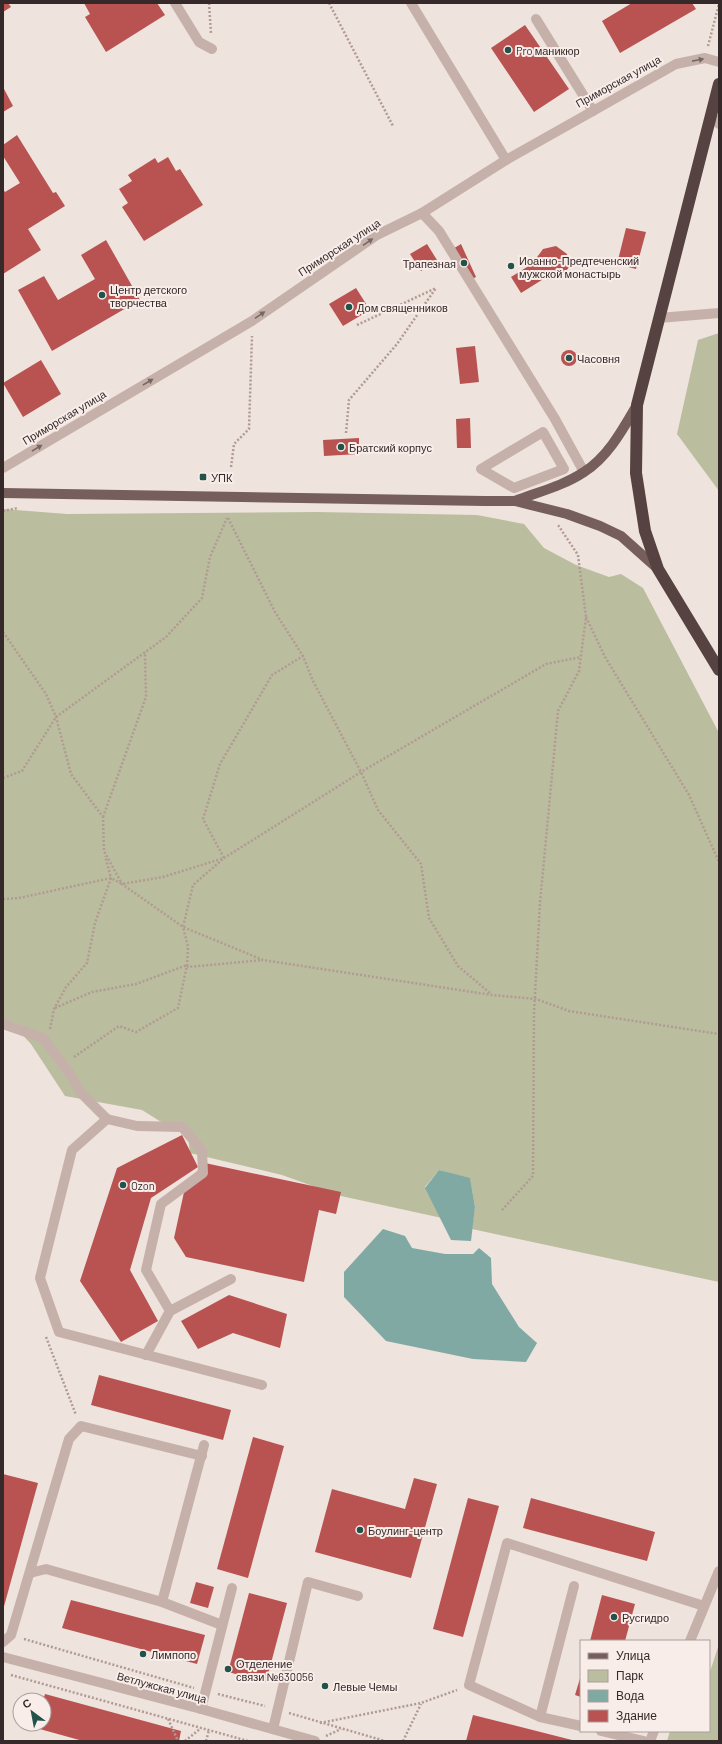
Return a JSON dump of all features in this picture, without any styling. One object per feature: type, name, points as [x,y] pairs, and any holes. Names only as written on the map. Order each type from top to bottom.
[{"type":"highway","points":[[719,84],[637,405],[636,473],[645,531],[658,569],[719,670]]},
{"type":"main road","points":[[3,493],[485,502],[515,500],[560,484],[584,472],[618,438],[637,405]]},
{"type":"main road","points":[[515,500],[547,508],[589,522],[620,536],[658,569]]},
{"type":"street","points":[[175,3],[199,42],[212,49]]},
{"type":"street","points":[[411,3],[506,160]]},
{"type":"street","points":[[536,19],[593,110]]},
{"type":"street","name":"Приморская улица","points":[[3,468],[252,321],[377,235],[422,213],[506,160],[593,110],[676,64],[705,58],[719,62]]},
{"type":"street","points":[[711,115],[719,124]]},
{"type":"street","points":[[422,213],[439,231],[555,419],[584,472]]},
{"type":"street","points":[[659,318],[719,313]]},
{"type":"street","points":[[543,432],[564,468],[558,471],[514,488],[481,469],[543,432]]},
{"type":"street","points":[[558,471],[560,484]]},
{"type":"street","points":[[3,1024],[43,1038],[68,1072],[81,1093],[107,1119],[138,1126],[182,1127],[202,1150],[203,1173],[161,1204],[146,1270],[170,1311]]},
{"type":"street","points":[[107,1119],[72,1150],[40,1278],[59,1332],[262,1386]]},
{"type":"street","points":[[146,1355],[170,1311],[231,1279]]},
{"type":"street","points":[[3,1642],[11,1635],[69,1439],[81,1426],[202,1456]]},
{"type":"street","points":[[162,1602],[204,1445]]},
{"type":"street","points":[[580,1726],[540,1717],[469,1685],[507,1543],[704,1606]]},
{"type":"street","points":[[30,1573],[46,1569],[162,1602],[222,1625]]},
{"type":"street","points":[[690,1640],[719,1571]]},
{"type":"street","points":[[273,1730],[308,1582],[358,1596]]},
{"type":"street","points":[[540,1717],[574,1586]]},
{"type":"street","points":[[201,1709],[232,1588]]},
{"type":"street","name":"Ветлужская улица","points":[[3,1657],[201,1709],[273,1730],[288,1738],[315,1741]]},
{"type":"street","points":[[605,1732],[644,1741]]},
{"type":"path","points":[[208,3],[212,49]]},
{"type":"path","points":[[329,3],[393,126]]},
{"type":"path","points":[[705,58],[719,4]]},
{"type":"path","points":[[346,433],[349,400],[397,344],[436,288],[357,325]]},
{"type":"path","points":[[231,467],[234,444],[249,428],[252,321]]},
{"type":"path","points":[[3,511],[24,506],[28,493]]},
{"type":"path","points":[[502,1210],[533,1176],[534,1012],[536,999],[540,903],[558,711],[579,671],[586,617],[578,555],[547,508]]},
{"type":"path","points":[[3,778],[22,771],[56,717],[166,637],[202,598],[210,556],[228,518],[275,612],[303,656],[313,680],[361,772],[378,810],[421,864],[429,918],[458,966],[492,995]]},
{"type":"path","points":[[586,617],[605,657],[689,795],[719,862]]},
{"type":"path","points":[[3,632],[46,694],[56,717],[71,774],[103,817]]},
{"type":"path","points":[[50,1029],[54,1009],[66,986],[87,963],[95,923],[111,878],[104,851],[103,817],[146,697],[145,651]]},
{"type":"path","points":[[224,858],[203,819],[220,764],[272,675],[303,656]]},
{"type":"path","points":[[72,1058],[78,1056],[119,1026],[136,1032],[178,1008],[187,965],[188,947],[183,926],[193,885],[224,858],[361,772],[546,664],[581,657]]},
{"type":"path","points":[[104,851],[122,884]]},
{"type":"path","points":[[122,884],[163,876],[224,858]]},
{"type":"path","points":[[3,898],[19,898],[111,878],[183,926],[263,960]]},
{"type":"path","points":[[54,1009],[92,992],[136,984],[187,965],[188,967],[263,960],[492,995],[536,999],[569,1011],[719,1034]]},
{"type":"path","points":[[43,1331],[81,1426]]},
{"type":"path","points":[[10,1674],[248,1741]]},
{"type":"path","points":[[320,1723],[421,1704],[469,1685]]},
{"type":"path","points":[[403,1741],[421,1704]]},
{"type":"path","points":[[168,1718],[178,1741]]},
{"type":"path","points":[[185,1741],[201,1728]]},
{"type":"path","points":[[206,1741],[209,1730]]},
{"type":"green space","points":[[719,333],[719,491],[677,434],[698,340]]},
{"type":"green space","points":[[3,509],[67,514],[317,512],[477,515],[524,524],[544,548],[576,565],[609,577],[621,574],[643,588],[719,733],[719,1282],[472,1229],[475,1207],[470,1179],[439,1170],[425,1187],[442,1218],[341,1196],[282,1175],[190,1153],[187,1128],[166,1125],[142,1110],[65,1096],[31,1044],[16,1028],[3,1025]]},
{"type":"green space","points":[[719,1644],[719,1741],[667,1741],[670,1732],[710,1732],[710,1672]]},
{"type":"water","points":[[439,1170],[470,1178],[475,1207],[471,1241],[451,1240],[425,1188]]},
{"type":"water","points":[[383,1229],[405,1236],[412,1248],[445,1254],[473,1254],[479,1248],[491,1258],[492,1284],[519,1327],[537,1343],[526,1362],[473,1359],[386,1341],[344,1297],[344,1272]]},
{"type":"building","points":[[3,3],[8,3],[11,7],[3,12]]},
{"type":"building","points":[[84,3],[157,3],[165,15],[106,52],[85,17],[90,14]]},
{"type":"building","points":[[632,3],[692,3],[696,9],[620,53],[602,21]]},
{"type":"building","points":[[525,25],[569,89],[534,112],[491,48]]},
{"type":"building","points":[[3,87],[13,106],[3,112]]},
{"type":"building","points":[[17,135],[53,193],[56,192],[65,206],[28,229],[41,250],[3,274],[3,189],[5,192],[20,183],[3,156],[3,145]]},
{"type":"building","points":[[168,157],[176,171],[180,169],[203,205],[144,241],[122,207],[128,203],[119,189],[132,181],[128,175],[155,158],[158,163]]},
{"type":"building","points":[[626,228],[646,232],[636,269],[617,264]]},
{"type":"building","name":"Центр детского творчества","points":[[106,240],[140,300],[52,351],[18,290],[44,276],[58,300],[95,279],[81,255]]},
{"type":"building","points":[[427,244],[437,260],[421,271],[410,254]]},
{"type":"building","name":"Трапезная","points":[[461,244],[476,277],[466,282],[451,250]]},
{"type":"building","points":[[556,246],[567,254],[569,267],[561,278],[548,280],[545,278],[521,293],[511,277],[535,262],[543,249]]},
{"type":"building","name":"Дом священников","points":[[356,288],[370,310],[343,326],[329,304]]},
{"type":"building","points":[[475,346],[479,382],[460,384],[456,348]]},
{"type":"building","name":"Часовня","points":[[566,350],[572,350],[577,355],[575,364],[572,366],[566,366],[561,361],[561,355]]},
{"type":"building","points":[[41,360],[61,394],[23,417],[3,383]]},
{"type":"building","points":[[470,418],[471,448],[457,448],[456,419]]},
{"type":"building","name":"Братский корпус","points":[[359,438],[359,454],[324,456],[323,440]]},
{"type":"building","points":[[182,1135],[198,1167],[151,1198],[130,1270],[158,1321],[121,1342],[80,1281],[117,1168]]},
{"type":"building","points":[[205,1163],[341,1192],[336,1214],[319,1210],[304,1282],[186,1257],[174,1238],[186,1183]]},
{"type":"building","points":[[229,1295],[287,1314],[280,1348],[233,1333],[198,1349],[181,1321]]},
{"type":"building","points":[[99,1375],[231,1410],[223,1440],[91,1405]]},
{"type":"building","points":[[253,1437],[284,1446],[248,1578],[217,1569]]},
{"type":"building","points":[[3,1474],[38,1483],[3,1610]]},
{"type":"building","name":"Боулинг-центр","points":[[414,1478],[437,1484],[411,1578],[315,1552],[332,1489],[405,1509]]},
{"type":"building","points":[[468,1498],[499,1506],[463,1637],[433,1629]]},
{"type":"building","points":[[531,1498],[655,1532],[647,1561],[523,1528]]},
{"type":"building","points":[[196,1582],[214,1587],[208,1608],[190,1603]]},
{"type":"building","points":[[249,1593],[287,1603],[266,1682],[228,1672]]},
{"type":"building","name":"Русгидро","points":[[602,1595],[635,1604],[625,1640],[590,1640]]},
{"type":"building","points":[[71,1600],[205,1635],[197,1664],[62,1628]]},
{"type":"building","points":[[580,1678],[580,1697],[575,1695]]},
{"type":"building","points":[[52,1696],[181,1731],[179,1741],[83,1741],[50,1732],[52,1732]]},
{"type":"building","points":[[473,1715],[572,1740],[572,1741],[466,1741]]},
{"type":"place","name":"Pro маникюр","points":[[508,50]]},
{"type":"place","name":"Трапезная","points":[[464,263]]},
{"type":"place","name":"Иоанно-Предтеченский мужской монастырь","points":[[511,266]]},
{"type":"place","name":"Центр детского творчества","points":[[102,295]]},
{"type":"place","name":"Дом священников","points":[[349,307]]},
{"type":"place","name":"Часовня","points":[[569,358]]},
{"type":"place","name":"Братский корпус","points":[[341,447]]},
{"type":"place","name":"УПК","points":[[203,477]]},
{"type":"place","name":"Ozon","points":[[123,1185]]},
{"type":"place","name":"Боулинг-центр","points":[[360,1530]]},
{"type":"place","name":"Русгидро","points":[[614,1617]]},
{"type":"place","name":"Лимпопо","points":[[143,1654]]},
{"type":"place","name":"Отделение связи №630056","points":[[228,1669]]},
{"type":"place","name":"Левые Чемы","points":[[325,1686]]}]
